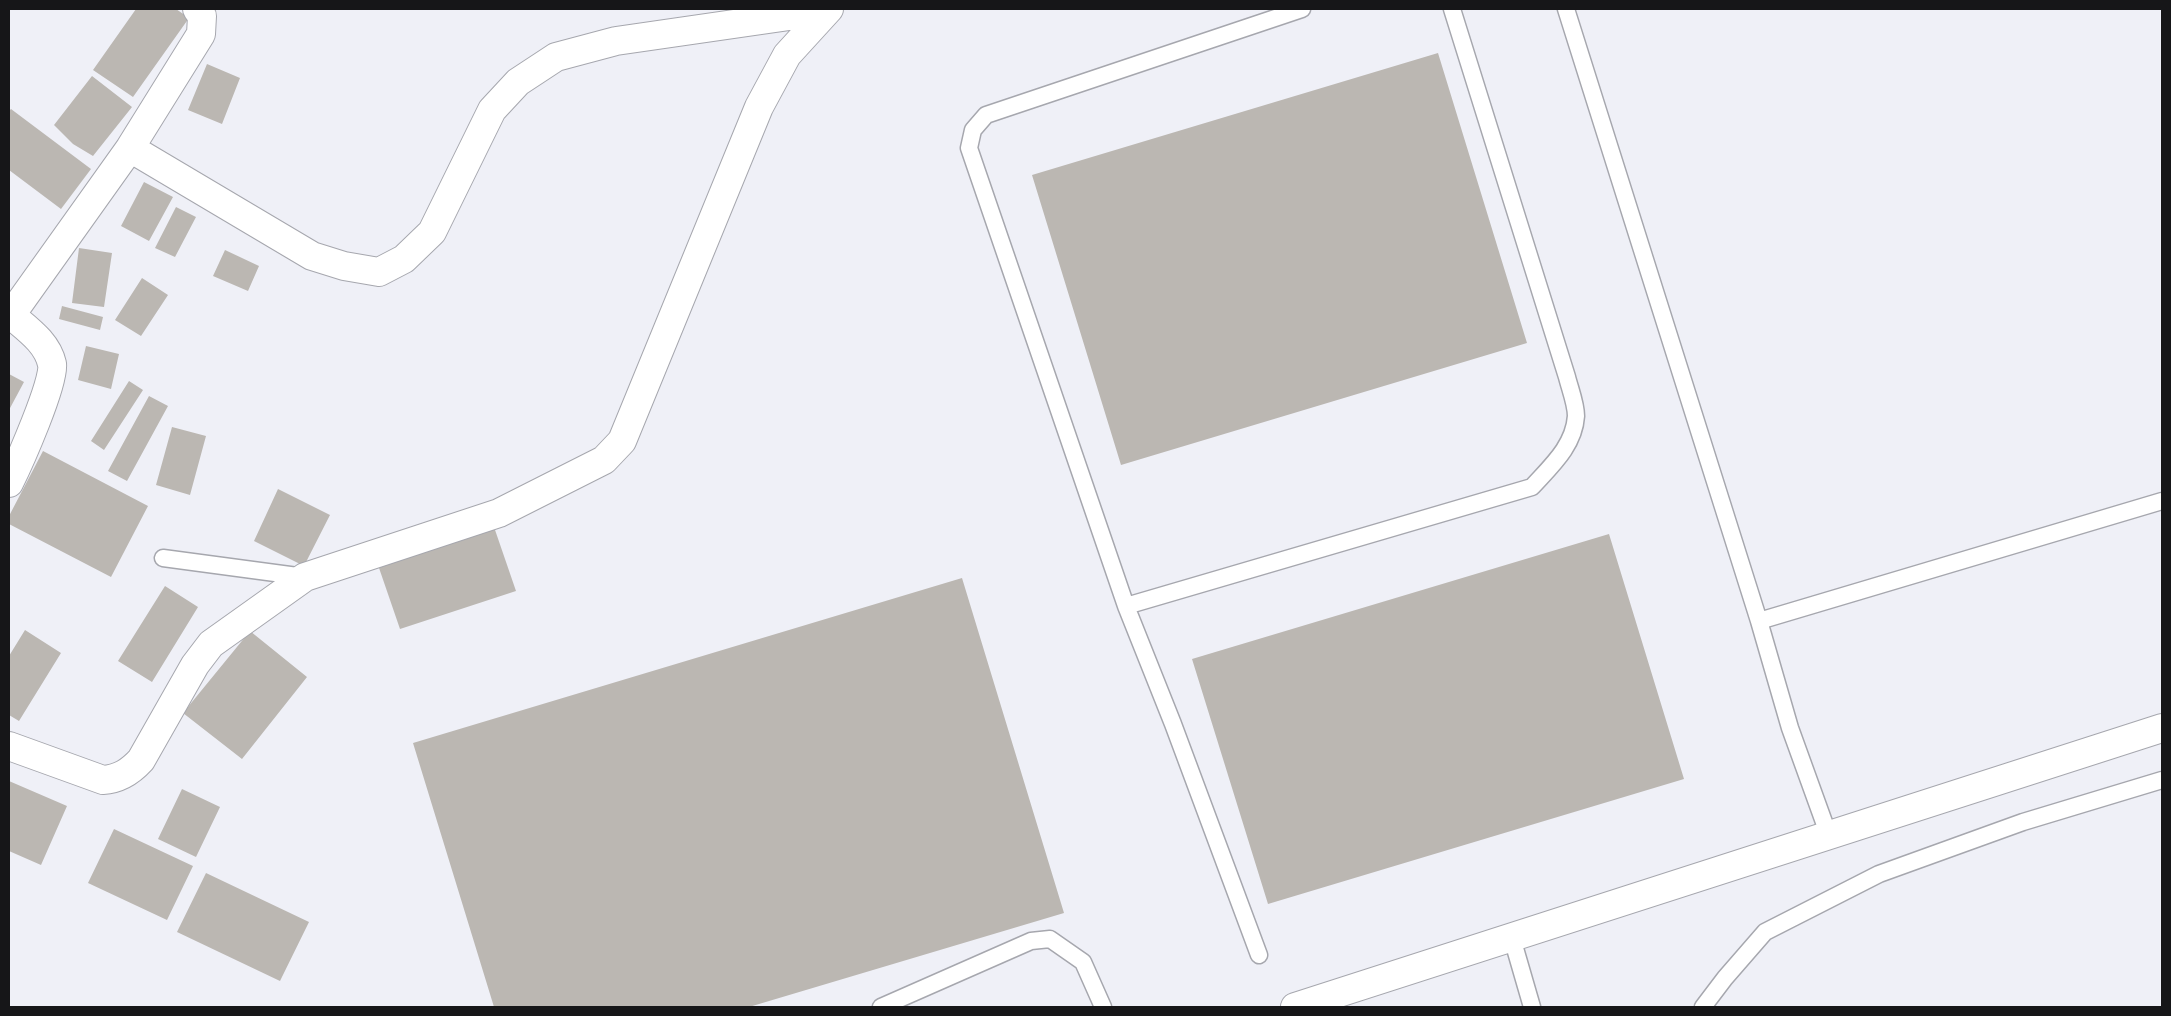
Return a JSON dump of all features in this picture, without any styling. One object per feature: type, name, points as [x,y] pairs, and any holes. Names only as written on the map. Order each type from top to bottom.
[{"type":"street","points":[[10,479],[48,387],[52,366],[46,350],[36,336],[10,314],[130,148],[201,34],[203,28],[202,16],[197,9]]},
{"type":"street","points":[[130,148],[312,256],[344,266],[379,272],[404,260],[432,232],[492,110],[518,82],[535,69],[556,57],[616,41],[827,10]]},
{"type":"street","points":[[9,746],[103,780],[114,780],[124,775],[141,760],[195,665],[211,644],[305,577],[499,513],[604,460],[622,441],[759,107],[787,55],[827,10]]},
{"type":"street","points":[[1295,1007],[2162,728]]},
{"type":"lane","points":[[1259,955],[1173,724],[1126,606],[969,148],[973,130],[986,115],[1302,9]]},
{"type":"lane","points":[[1126,606],[1532,487],[1561,456],[1573,435],[1576,414],[1568,377],[1452,9]]},
{"type":"lane","points":[[1566,9],[1759,621],[1790,728],[1829,836]]},
{"type":"lane","points":[[1759,621],[2162,501]]},
{"type":"lane","points":[[163,558],[305,577]]},
{"type":"lane","points":[[1703,1007],[1725,978],[1765,932],[1879,874],[2024,822],[2162,780]]},
{"type":"lane","points":[[1512,938],[1532,1007]]},
{"type":"lane","points":[[881,1007],[1031,941],[1050,939],[1083,962],[1103,1007]]},
{"type":"building","points":[[136,9],[176,9],[189,18],[133,97],[93,70]]},
{"type":"building","points":[[1438,53],[1527,343],[1121,465],[1032,175]]},
{"type":"building","points":[[207,64],[240,78],[222,124],[188,110]]},
{"type":"building","points":[[92,76],[132,107],[93,156],[73,144],[54,125]]},
{"type":"building","points":[[11,109],[91,169],[61,209],[9,170],[9,111]]},
{"type":"building","points":[[144,182],[173,197],[149,241],[121,226]]},
{"type":"building","points":[[176,207],[196,217],[175,257],[155,248]]},
{"type":"building","points":[[79,248],[112,253],[104,307],[72,303]]},
{"type":"building","points":[[225,250],[259,266],[248,291],[213,276]]},
{"type":"building","points":[[142,278],[168,295],[141,336],[115,320]]},
{"type":"building","points":[[62,306],[103,317],[100,330],[59,319]]},
{"type":"building","points":[[86,346],[119,354],[111,389],[78,380]]},
{"type":"building","points":[[9,374],[24,382],[9,410]]},
{"type":"building","points":[[129,381],[143,390],[104,450],[91,441]]},
{"type":"building","points":[[149,396],[168,406],[127,481],[108,471]]},
{"type":"building","points":[[172,427],[206,436],[190,495],[156,485]]},
{"type":"building","points":[[43,451],[148,506],[111,577],[9,524],[9,516]]},
{"type":"building","points":[[278,489],[330,515],[304,566],[254,541]]},
{"type":"building","points":[[494,527],[516,591],[400,629],[378,565]]},
{"type":"building","points":[[1609,534],[1684,779],[1268,904],[1192,659]]},
{"type":"building","points":[[962,578],[1064,913],[749,1007],[494,1007],[413,743]]},
{"type":"building","points":[[165,586],[198,607],[152,682],[118,661]]},
{"type":"building","points":[[25,630],[61,653],[19,721],[9,715],[9,656]]},
{"type":"building","points":[[250,631],[307,677],[242,759],[183,713]]},
{"type":"building","points":[[9,781],[67,806],[41,865],[9,851]]},
{"type":"building","points":[[182,789],[220,807],[196,857],[158,839]]},
{"type":"building","points":[[114,829],[193,866],[167,920],[88,883]]},
{"type":"building","points":[[206,873],[309,922],[280,981],[177,932]]}]
